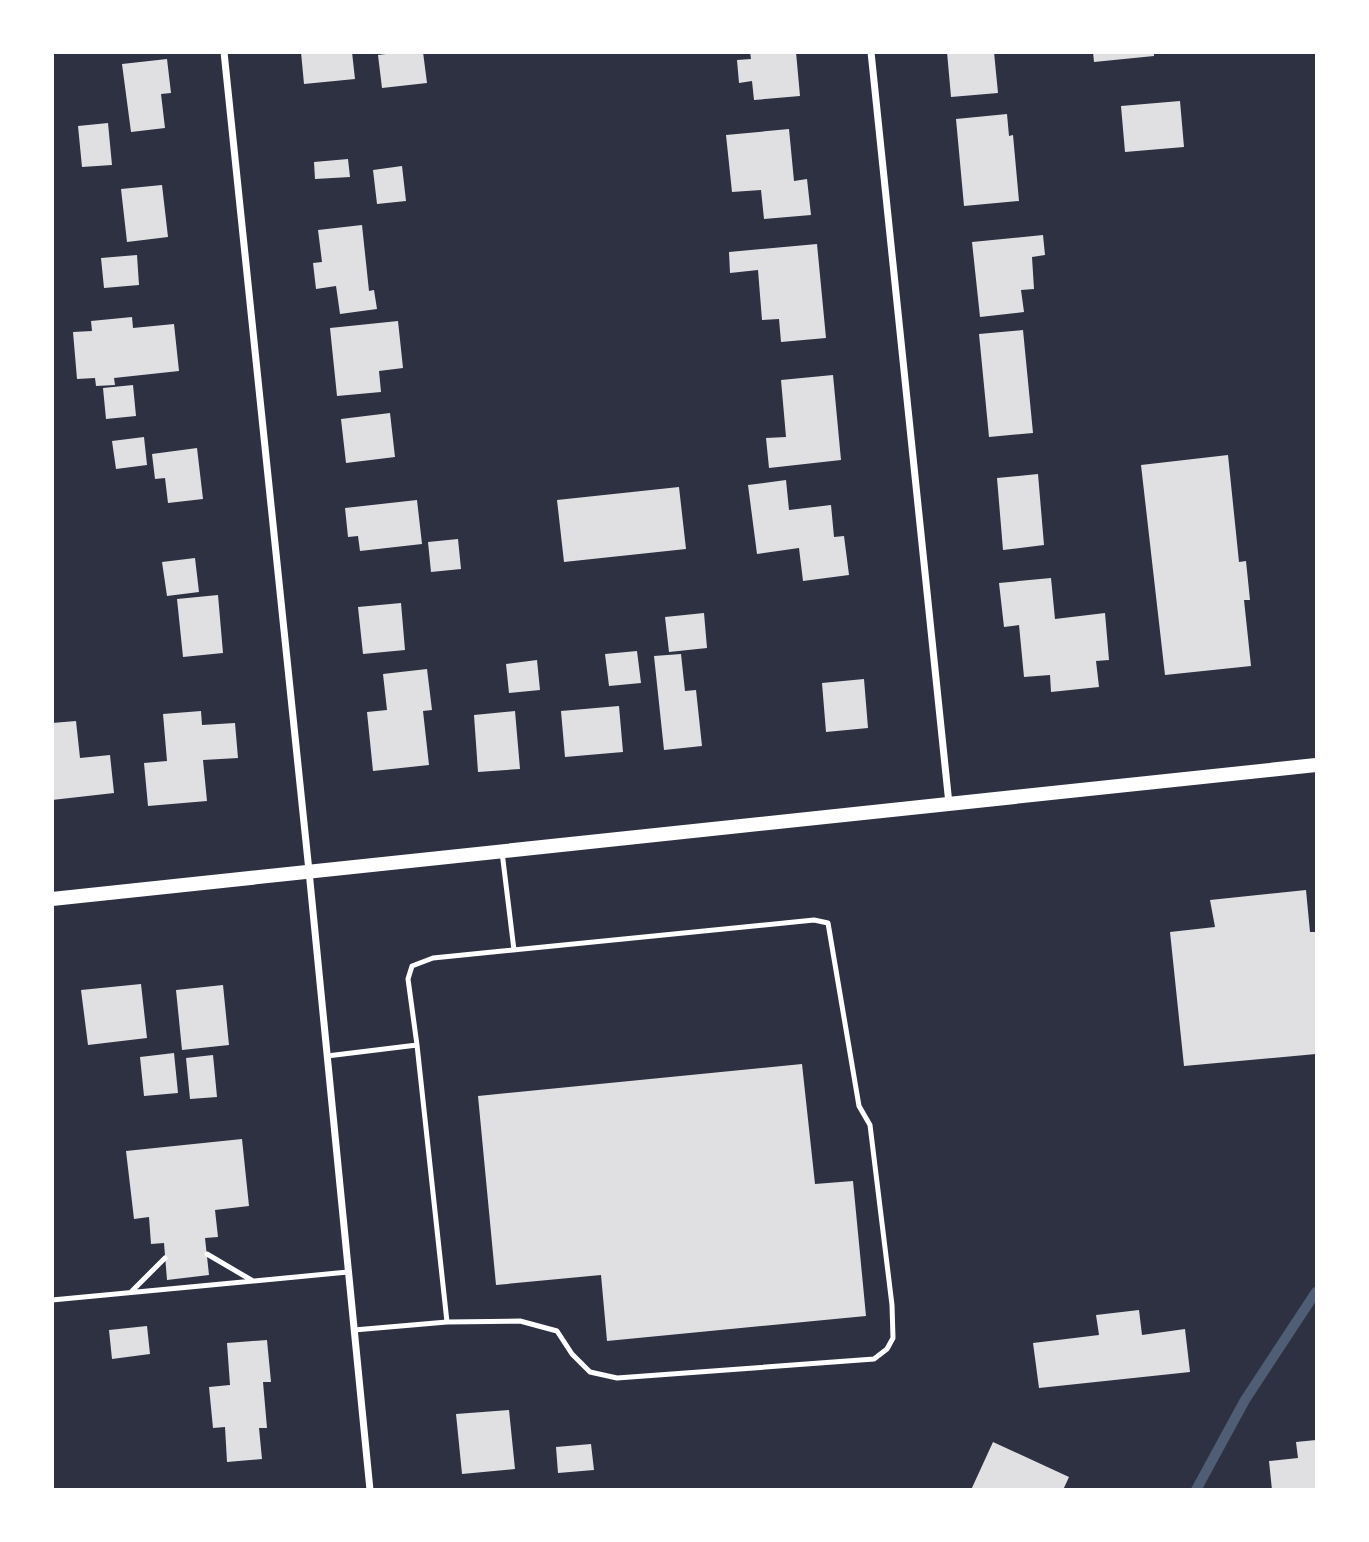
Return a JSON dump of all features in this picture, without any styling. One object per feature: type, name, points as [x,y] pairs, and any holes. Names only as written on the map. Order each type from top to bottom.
[{"type":"main road","points":[[52,899],[1317,765]]},
{"type":"street","points":[[224,52],[370,1489]]},
{"type":"street","points":[[871,52],[949,804]]},
{"type":"lane","points":[[502,851],[514,950]]},
{"type":"lane","points":[[354,1330],[447,1322],[520,1321],[557,1331],[572,1354],[590,1372],[617,1378],[874,1359],[887,1349],[893,1338],[892,1305],[870,1125],[859,1106],[828,923],[814,920],[433,958],[412,966],[408,979],[447,1322]]},
{"type":"lane","points":[[327,1056],[417,1045]]},
{"type":"lane","points":[[207,1254],[253,1281]]},
{"type":"lane","points":[[131,1292],[165,1258]]},
{"type":"lane","points":[[52,1300],[348,1272]]},
{"type":"building","points":[[301,52],[352,52],[355,79],[304,84]]},
{"type":"building","points":[[423,52],[427,83],[382,88],[378,55]]},
{"type":"building","points":[[750,52],[796,52],[800,96],[754,100],[752,81],[739,83],[737,60],[751,59]]},
{"type":"building","points":[[947,52],[994,52],[998,93],[951,97]]},
{"type":"building","points":[[1093,52],[1154,52],[1154,56],[1094,62]]},
{"type":"building","points":[[167,59],[171,93],[161,94],[165,128],[131,132],[122,64]]},
{"type":"building","points":[[1180,101],[1184,147],[1125,152],[1121,106]]},
{"type":"building","points":[[1007,114],[1009,136],[1013,135],[1019,201],[964,206],[956,119]]},
{"type":"building","points":[[108,123],[112,165],[82,167],[78,126]]},
{"type":"building","points":[[789,129],[794,181],[807,179],[811,215],[764,219],[761,190],[732,192],[726,135]]},
{"type":"building","points":[[348,159],[350,177],[315,179],[314,162]]},
{"type":"building","points":[[402,166],[406,201],[377,204],[373,170]]},
{"type":"building","points":[[162,185],[168,237],[127,242],[121,189]]},
{"type":"building","points":[[362,225],[369,291],[374,290],[377,309],[340,314],[336,286],[316,289],[313,263],[322,262],[318,230]]},
{"type":"building","points":[[1043,235],[1045,255],[1032,257],[1034,289],[1021,290],[1024,312],[980,317],[972,242]]},
{"type":"building","points":[[817,244],[826,338],[781,342],[779,319],[762,320],[758,270],[730,273],[729,252]]},
{"type":"building","points":[[137,255],[139,285],[104,288],[101,258]]},
{"type":"building","points":[[132,317],[133,328],[174,324],[179,371],[114,378],[115,385],[96,386],[95,378],[77,379],[73,332],[92,331],[91,321]]},
{"type":"building","points":[[398,321],[403,368],[379,371],[381,392],[337,396],[330,328]]},
{"type":"building","points":[[1023,330],[1033,433],[989,437],[979,334]]},
{"type":"building","points":[[833,375],[841,460],[769,468],[766,438],[786,437],[781,380]]},
{"type":"building","points":[[133,385],[136,416],[106,419],[103,388]]},
{"type":"building","points":[[390,413],[395,457],[346,463],[341,419]]},
{"type":"building","points":[[144,437],[147,465],[116,469],[112,441]]},
{"type":"building","points":[[197,448],[203,499],[168,503],[165,478],[155,479],[152,454]]},
{"type":"building","points":[[1228,455],[1239,562],[1246,561],[1250,600],[1244,600],[1251,666],[1165,675],[1141,465]]},
{"type":"building","points":[[1038,474],[1044,545],[1003,550],[997,478]]},
{"type":"building","points":[[786,480],[789,510],[831,505],[834,537],[844,536],[849,575],[803,581],[799,548],[757,554],[748,485]]},
{"type":"building","points":[[679,487],[686,549],[564,562],[557,500]]},
{"type":"building","points":[[417,500],[422,544],[360,551],[358,536],[348,537],[345,508]]},
{"type":"building","points":[[458,539],[461,569],[431,572],[428,542]]},
{"type":"building","points":[[195,558],[199,592],[167,596],[162,562]]},
{"type":"building","points":[[1051,578],[1055,619],[1105,613],[1109,660],[1096,661],[1099,687],[1051,692],[1050,675],[1024,677],[1019,625],[1004,627],[999,583]]},
{"type":"building","points":[[218,595],[223,653],[183,657],[177,599]]},
{"type":"building","points":[[401,603],[405,650],[363,654],[358,607]]},
{"type":"building","points":[[704,613],[707,648],[669,652],[665,617]]},
{"type":"building","points":[[637,651],[641,683],[609,686],[605,654]]},
{"type":"building","points":[[681,654],[685,691],[696,690],[702,746],[664,750],[654,656]]},
{"type":"building","points":[[537,660],[540,690],[509,693],[506,664]]},
{"type":"building","points":[[427,669],[432,710],[423,711],[429,765],[373,771],[367,712],[387,710],[383,674]]},
{"type":"building","points":[[864,679],[868,728],[826,732],[822,683]]},
{"type":"building","points":[[619,706],[623,752],[565,757],[561,711]]},
{"type":"building","points":[[201,711],[202,725],[235,723],[238,758],[203,760],[207,801],[148,806],[144,763],[167,761],[163,714]]},
{"type":"building","points":[[515,711],[520,769],[478,772],[474,715]]},
{"type":"building","points":[[76,721],[80,758],[110,755],[114,793],[52,800],[52,723]]},
{"type":"building","points":[[1306,890],[1310,932],[1316,932],[1316,1054],[1184,1066],[1170,932],[1215,927],[1210,900]]},
{"type":"building","points":[[141,984],[147,1038],[88,1045],[81,990]]},
{"type":"building","points":[[223,985],[229,1045],[182,1050],[176,990]]},
{"type":"building","points":[[174,1053],[178,1093],[144,1096],[140,1057]]},
{"type":"building","points":[[213,1055],[217,1097],[190,1099],[186,1058]]},
{"type":"building","points":[[802,1064],[815,1184],[853,1181],[866,1316],[607,1341],[601,1275],[496,1285],[478,1096]]},
{"type":"building","points":[[242,1139],[249,1206],[215,1210],[218,1237],[205,1238],[209,1275],[167,1280],[164,1243],[151,1244],[149,1217],[134,1219],[126,1151]]},
{"type":"building","points":[[1139,1310],[1142,1335],[1185,1329],[1190,1372],[1039,1388],[1033,1343],[1099,1335],[1096,1315]]},
{"type":"building","points":[[147,1326],[150,1354],[112,1359],[109,1330]]},
{"type":"building","points":[[267,1340],[271,1382],[263,1382],[267,1428],[259,1428],[262,1459],[227,1462],[225,1427],[213,1428],[209,1387],[230,1385],[227,1343]]},
{"type":"building","points":[[509,1410],[515,1469],[462,1474],[456,1414]]},
{"type":"building","points":[[1316,1440],[1316,1490],[1272,1490],[1269,1461],[1298,1458],[1296,1442]]},
{"type":"building","points":[[993,1442],[1069,1477],[1063,1490],[971,1490]]},
{"type":"building","points":[[591,1444],[594,1470],[558,1473],[556,1447]]},
{"type":"waterway","points":[[1196,1490],[1245,1400],[1316,1292]]}]
